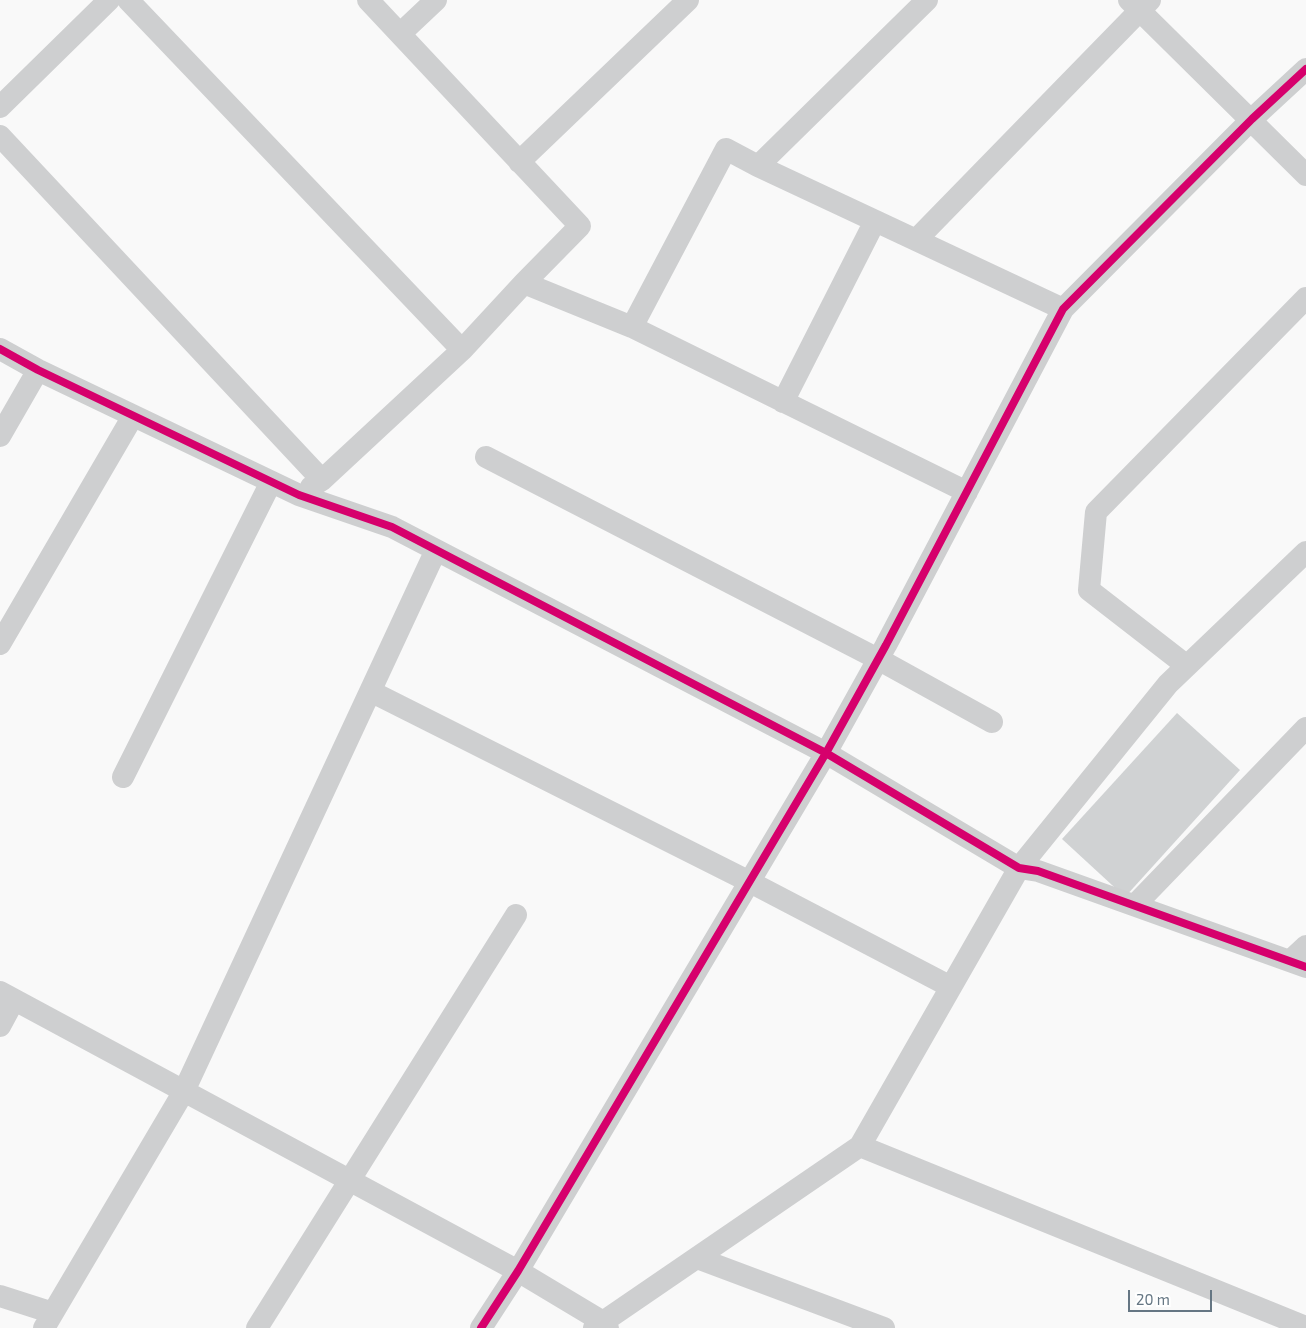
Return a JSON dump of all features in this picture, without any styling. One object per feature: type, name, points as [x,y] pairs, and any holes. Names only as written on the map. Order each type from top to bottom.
[{"type":"street","points":[[0,107],[110,0]]},
{"type":"street","points":[[128,0],[462,350]]},
{"type":"street","points":[[299,495],[322,480],[462,350],[580,226],[368,0]]},
{"type":"street","points":[[401,33],[436,0]]},
{"type":"street","points":[[519,162],[688,0]]},
{"type":"street","points":[[758,166],[927,0]]},
{"type":"street","points":[[916,240],[1140,3],[1306,175]]},
{"type":"street","points":[[481,1328],[518,1271],[748,881],[826,753],[1064,309],[1252,119],[1306,69]]},
{"type":"street","points":[[0,136],[322,480]]},
{"type":"street","points":[[632,328],[726,149],[758,166],[1064,309]]},
{"type":"street","points":[[783,402],[875,221]]},
{"type":"street","points":[[524,283],[632,328],[967,492]]},
{"type":"street","points":[[1187,666],[1089,590],[1096,512],[1306,298]]},
{"type":"street","points":[[0,350],[299,495],[392,527],[826,753],[1019,868],[1038,871],[1134,905],[1301,958]]},
{"type":"street","points":[[0,436],[38,370]]},
{"type":"street","points":[[0,644],[133,416]]},
{"type":"street","points":[[486,457],[878,659],[992,722]]},
{"type":"street","points":[[123,777],[271,482]]},
{"type":"street","points":[[0,1296],[49,1320],[184,1091],[372,692],[436,550]]},
{"type":"street","points":[[0,1026],[7,996],[518,1271],[602,1326],[860,1146],[1019,868],[1168,684],[1306,552]]},
{"type":"street","points":[[372,692],[748,881],[951,987]]},
{"type":"street","points":[[1134,905],[1306,728]]},
{"type":"street","points":[[257,1328],[516,915]]},
{"type":"street","points":[[860,1146],[1306,1327]]},
{"type":"street","points":[[697,1258],[884,1328]]},
{"type":"building","points":[[1177,713],[1240,770],[1125,897],[1062,839]]},
{"type":"cycle path","points":[[481,1328],[518,1271],[826,753],[886,645],[1063,309],[1252,119],[1306,69]]},
{"type":"cycle path","points":[[0,349],[38,370],[299,495],[392,527],[826,753],[1019,868],[1038,871],[1306,967]]}]
